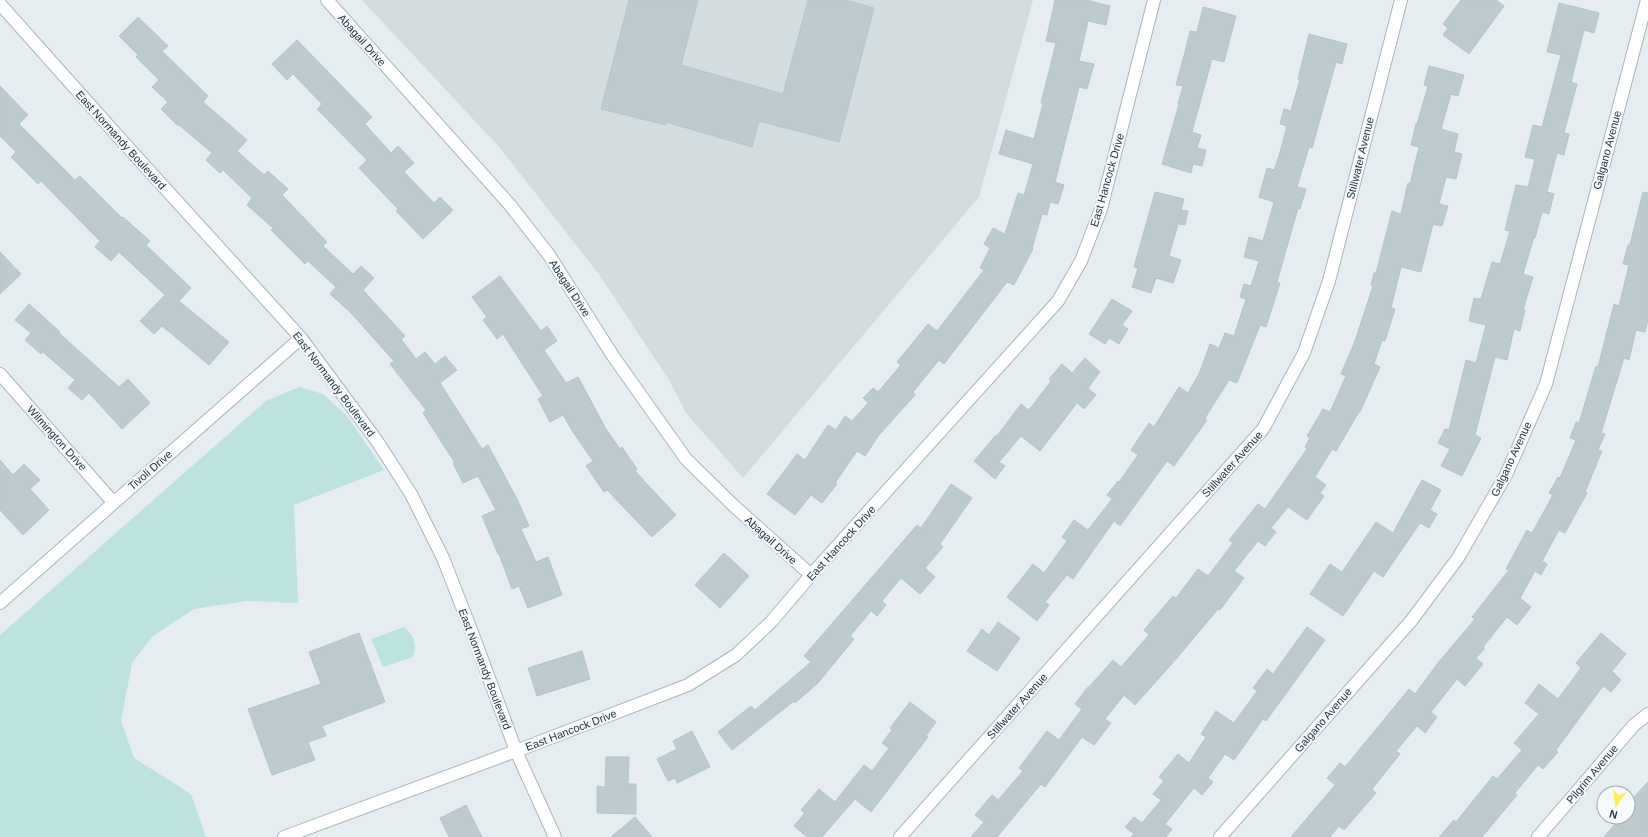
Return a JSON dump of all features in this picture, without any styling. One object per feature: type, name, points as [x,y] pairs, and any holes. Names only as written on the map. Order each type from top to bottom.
[{"type":"street","name":"Abagail Drive","points":[[326,0],[510,205],[544,248],[613,356],[686,459],[734,506],[811,575]]},
{"type":"street","name":"East Hancock Drive","points":[[288,836],[688,685],[736,655],[771,622],[811,575],[1058,301],[1081,261],[1101,208],[1154,0]]},
{"type":"street","name":"Stillwater Avenue","points":[[900,837],[1263,429],[1304,353],[1329,281],[1401,0]]},
{"type":"street","name":"Galgano Avenue","points":[[1220,837],[1411,621],[1458,558],[1506,476],[1546,384],[1647,0]]},
{"type":"street","name":"East Normandy Boulevard","points":[[0,4],[129,149],[301,338],[377,441],[410,494],[442,558],[516,751],[555,837]]},
{"type":"street","name":"Tivoli Drive","points":[[0,603],[301,338]]},
{"type":"street","name":"Wilmington Drive","points":[[0,374],[113,502]]},
{"type":"street","name":"Pilgrim Avenue","points":[[1538,837],[1634,725],[1648,714]]},
{"type":"shaded area","points":[[362,0],[1033,0],[979,197],[743,478],[686,413],[669,380],[598,273],[500,148]]},
{"type":"green space","points":[[299,387],[323,394],[347,416],[384,470],[294,505],[298,603],[246,601],[194,609],[153,636],[132,663],[121,721],[134,758],[191,794],[206,837],[0,837],[0,635],[266,401]]},
{"type":"green space","points":[[404,627],[414,640],[415,648],[413,657],[383,667],[371,639]]},
{"type":"building","points":[[629,0],[698,0],[681,65],[783,94],[808,0],[845,0],[874,8],[839,142],[759,121],[752,147],[666,122],[666,125],[601,109]]},
{"type":"building","points":[[1055,0],[1086,0],[1110,6],[1106,25],[1088,21],[1079,61],[1094,64],[1087,89],[1079,87],[1055,182],[1064,185],[1058,204],[1050,202],[1047,215],[1042,214],[1032,248],[1033,249],[1014,285],[1007,282],[944,364],[939,360],[913,392],[915,395],[879,435],[865,456],[857,451],[835,483],[837,484],[822,503],[811,495],[795,515],[767,494],[797,454],[805,460],[828,425],[836,430],[845,416],[852,421],[868,403],[863,398],[873,388],[878,392],[901,365],[897,362],[928,324],[937,331],[984,270],[980,268],[990,248],[984,244],[993,228],[1005,234],[1018,193],[1024,195],[1033,164],[999,154],[1006,130],[1034,139],[1043,103],[1041,103],[1056,43],[1046,41]]},
{"type":"building","points":[[1461,0],[1496,0],[1504,6],[1469,54],[1443,35],[1448,28],[1443,24]]},
{"type":"building","points":[[1559,3],[1599,13],[1594,33],[1584,30],[1571,82],[1577,84],[1564,133],[1569,134],[1564,155],[1557,153],[1547,192],[1554,194],[1549,214],[1542,212],[1523,274],[1533,277],[1523,310],[1525,310],[1520,331],[1514,329],[1507,360],[1495,357],[1475,435],[1481,438],[1462,476],[1441,466],[1450,449],[1438,443],[1445,429],[1449,430],[1466,360],[1476,363],[1486,325],[1469,321],[1474,298],[1481,299],[1492,262],[1500,264],[1510,231],[1505,230],[1516,185],[1528,187],[1535,159],[1525,157],[1533,125],[1542,127],[1561,55],[1547,52]]},
{"type":"building","points":[[1203,7],[1236,16],[1224,62],[1212,59],[1192,132],[1201,135],[1197,148],[1206,150],[1202,166],[1193,164],[1191,173],[1162,164],[1183,86],[1176,85],[1190,31],[1197,32]]},
{"type":"building","points":[[138,17],[168,46],[162,51],[208,96],[203,102],[247,140],[237,151],[264,175],[268,171],[288,189],[282,195],[327,242],[323,246],[353,274],[361,266],[374,278],[363,290],[405,336],[401,339],[416,359],[425,352],[435,364],[445,356],[457,370],[440,383],[482,449],[488,445],[518,501],[529,526],[521,529],[536,562],[548,557],[562,595],[528,608],[519,586],[512,589],[499,554],[482,516],[496,510],[478,476],[463,483],[453,463],[455,463],[423,413],[426,410],[390,364],[394,361],[351,313],[330,294],[336,287],[308,261],[305,264],[271,230],[273,228],[247,205],[252,198],[223,170],[220,173],[206,160],[212,153],[179,125],[178,126],[161,109],[168,102],[152,87],[159,80],[136,57],[138,55],[119,36]]},
{"type":"building","points":[[1309,34],[1347,44],[1342,64],[1336,62],[1312,148],[1309,147],[1297,187],[1306,189],[1300,209],[1298,208],[1277,282],[1280,283],[1266,327],[1260,325],[1237,383],[1229,380],[1205,418],[1207,420],[1174,466],[1167,461],[1120,526],[1114,521],[1073,579],[1067,575],[1045,602],[1049,605],[1037,621],[1007,597],[1033,564],[1044,573],[1067,541],[1062,537],[1074,520],[1088,530],[1112,499],[1107,495],[1118,481],[1119,482],[1138,455],[1131,450],[1149,423],[1154,427],[1179,387],[1188,393],[1199,374],[1210,344],[1219,348],[1225,333],[1234,336],[1246,299],[1240,297],[1244,284],[1251,286],[1259,261],[1244,257],[1249,237],[1263,241],[1274,202],[1259,197],[1267,168],[1274,170],[1279,156],[1287,126],[1280,124],[1284,109],[1291,111],[1300,79],[1298,79]]},
{"type":"building","points":[[297,40],[372,117],[365,124],[391,153],[398,146],[414,163],[404,172],[434,203],[440,197],[453,210],[423,239],[396,211],[398,209],[359,168],[367,160],[317,109],[322,104],[293,74],[287,80],[272,64]]},
{"type":"building","points":[[1429,66],[1464,75],[1458,96],[1451,94],[1441,129],[1458,134],[1454,152],[1462,154],[1456,179],[1446,177],[1439,204],[1448,206],[1442,226],[1433,224],[1421,272],[1401,267],[1391,308],[1395,309],[1385,341],[1382,340],[1374,364],[1380,367],[1360,412],[1336,451],[1332,449],[1315,477],[1326,485],[1320,493],[1324,496],[1307,520],[1288,507],[1271,528],[1276,532],[1265,546],[1258,541],[1234,571],[1244,578],[1220,610],[1218,609],[1135,705],[1124,695],[1105,719],[1111,723],[1094,745],[1082,737],[1045,787],[1041,784],[997,837],[971,837],[984,822],[975,815],[992,795],[998,800],[1023,771],[1019,768],[1047,731],[1059,740],[1082,709],[1075,704],[1088,687],[1113,660],[1121,667],[1149,635],[1144,630],[1173,596],[1176,598],[1198,569],[1208,576],[1233,543],[1229,540],[1258,504],[1265,509],[1307,449],[1305,447],[1310,438],[1307,436],[1323,409],[1330,412],[1346,376],[1341,374],[1355,341],[1373,286],[1371,285],[1374,273],[1376,273],[1392,211],[1401,214],[1408,183],[1410,184],[1419,147],[1411,145],[1428,86],[1424,85]]},
{"type":"building","points":[[0,86],[28,115],[19,124],[75,180],[80,176],[122,218],[123,217],[150,241],[146,245],[191,288],[179,301],[229,342],[209,365],[162,326],[154,334],[140,321],[165,295],[119,252],[111,261],[95,247],[100,241],[41,181],[38,184],[11,157],[16,152],[0,136]]},
{"type":"building","points":[[1155,192],[1184,199],[1181,210],[1188,211],[1185,225],[1178,224],[1169,256],[1181,260],[1173,283],[1156,278],[1151,293],[1132,287],[1138,268],[1134,267]]},
{"type":"building","points":[[1643,192],[1648,193],[1648,319],[1645,332],[1636,330],[1629,360],[1624,358],[1601,433],[1605,434],[1598,450],[1602,451],[1585,492],[1587,493],[1565,533],[1559,530],[1542,561],[1547,564],[1541,575],[1535,571],[1520,598],[1531,607],[1517,625],[1507,617],[1476,658],[1483,664],[1465,686],[1457,679],[1431,712],[1437,717],[1425,733],[1417,726],[1396,751],[1400,754],[1372,789],[1376,793],[1344,830],[1339,826],[1330,837],[1291,837],[1335,785],[1327,778],[1340,763],[1345,767],[1409,689],[1415,694],[1438,663],[1475,619],[1472,617],[1509,570],[1506,569],[1527,530],[1532,533],[1553,495],[1549,493],[1558,477],[1560,478],[1576,440],[1570,438],[1576,422],[1579,423],[1596,366],[1598,367],[1614,304],[1619,306],[1629,265],[1623,264],[1628,245],[1630,245]]},
{"type":"building","points":[[0,252],[21,274],[0,294]]},
{"type":"building","points":[[500,276],[541,331],[547,326],[557,341],[544,350],[566,383],[578,377],[606,429],[620,449],[622,447],[637,469],[635,471],[676,515],[652,537],[607,490],[604,492],[586,466],[593,461],[563,415],[550,422],[538,399],[543,396],[503,334],[497,339],[483,320],[487,317],[472,297]]},
{"type":"building","points":[[1112,299],[1132,311],[1122,325],[1128,329],[1119,344],[1109,338],[1105,344],[1089,334]]},
{"type":"building","points":[[29,304],[119,387],[128,379],[150,403],[122,429],[89,393],[82,400],[68,388],[75,380],[43,352],[41,354],[25,340],[31,333],[15,320]]},
{"type":"building","points":[[1085,358],[1100,372],[1088,388],[1096,395],[1084,409],[1077,403],[1040,451],[1021,436],[999,462],[1005,466],[995,479],[974,461],[996,435],[997,436],[1021,404],[1029,410],[1051,381],[1049,379],[1062,364],[1072,373]]},
{"type":"building","points":[[0,460],[13,475],[24,464],[40,480],[30,489],[49,510],[23,535],[0,510]]},
{"type":"building","points":[[1422,480],[1441,490],[1430,510],[1437,514],[1429,528],[1420,523],[1383,577],[1374,571],[1343,616],[1310,594],[1330,564],[1342,572],[1376,522],[1393,533]]},
{"type":"building","points":[[951,484],[972,498],[940,544],[943,547],[925,568],[935,577],[920,594],[901,578],[882,601],[886,605],[877,616],[871,611],[850,636],[854,639],[818,683],[795,703],[794,701],[732,750],[718,732],[751,706],[755,710],[811,662],[804,656],[917,525],[921,528]]},
{"type":"building","points":[[724,553],[749,576],[720,608],[695,585]]},
{"type":"building","points":[[998,622],[1020,638],[997,671],[967,651],[982,629],[989,635]]},
{"type":"building","points":[[1307,627],[1325,640],[1266,721],[1263,719],[1234,760],[1225,754],[1208,778],[1213,782],[1202,795],[1194,788],[1165,824],[1172,829],[1166,837],[1131,837],[1134,834],[1125,827],[1134,817],[1142,823],[1161,800],[1153,794],[1164,781],[1159,777],[1178,754],[1189,763],[1206,737],[1201,734],[1216,711],[1234,723],[1257,691],[1253,688],[1267,669],[1273,674]]},
{"type":"building","points":[[359,633],[385,702],[322,726],[326,736],[308,742],[315,760],[272,775],[248,709],[321,684],[309,652]]},
{"type":"building","points":[[1601,633],[1626,654],[1612,671],[1621,680],[1611,692],[1603,686],[1556,750],[1558,752],[1543,769],[1538,765],[1515,793],[1517,795],[1482,837],[1439,837],[1454,820],[1456,822],[1493,776],[1497,779],[1522,750],[1514,743],[1539,714],[1525,703],[1539,684],[1558,699],[1581,668],[1576,663]]},
{"type":"building","points":[[582,651],[590,679],[537,696],[528,668]]},
{"type":"building","points":[[910,702],[936,722],[926,736],[928,737],[871,812],[855,799],[822,837],[807,837],[794,826],[805,813],[801,810],[819,789],[835,802],[864,765],[872,771],[889,748],[882,743],[892,730],[890,728]]},
{"type":"building","points":[[692,731],[710,767],[677,783],[675,778],[668,781],[657,759],[677,749],[673,741]]},
{"type":"building","points":[[606,757],[629,757],[628,784],[636,784],[636,814],[597,813],[597,786],[605,787]]},
{"type":"building","points":[[1648,782],[1648,837],[1604,837],[1614,825],[1636,825],[1636,795]]},
{"type":"building","points":[[466,805],[482,837],[449,837],[440,818]]},
{"type":"building","points":[[635,817],[652,837],[611,837]]}]
